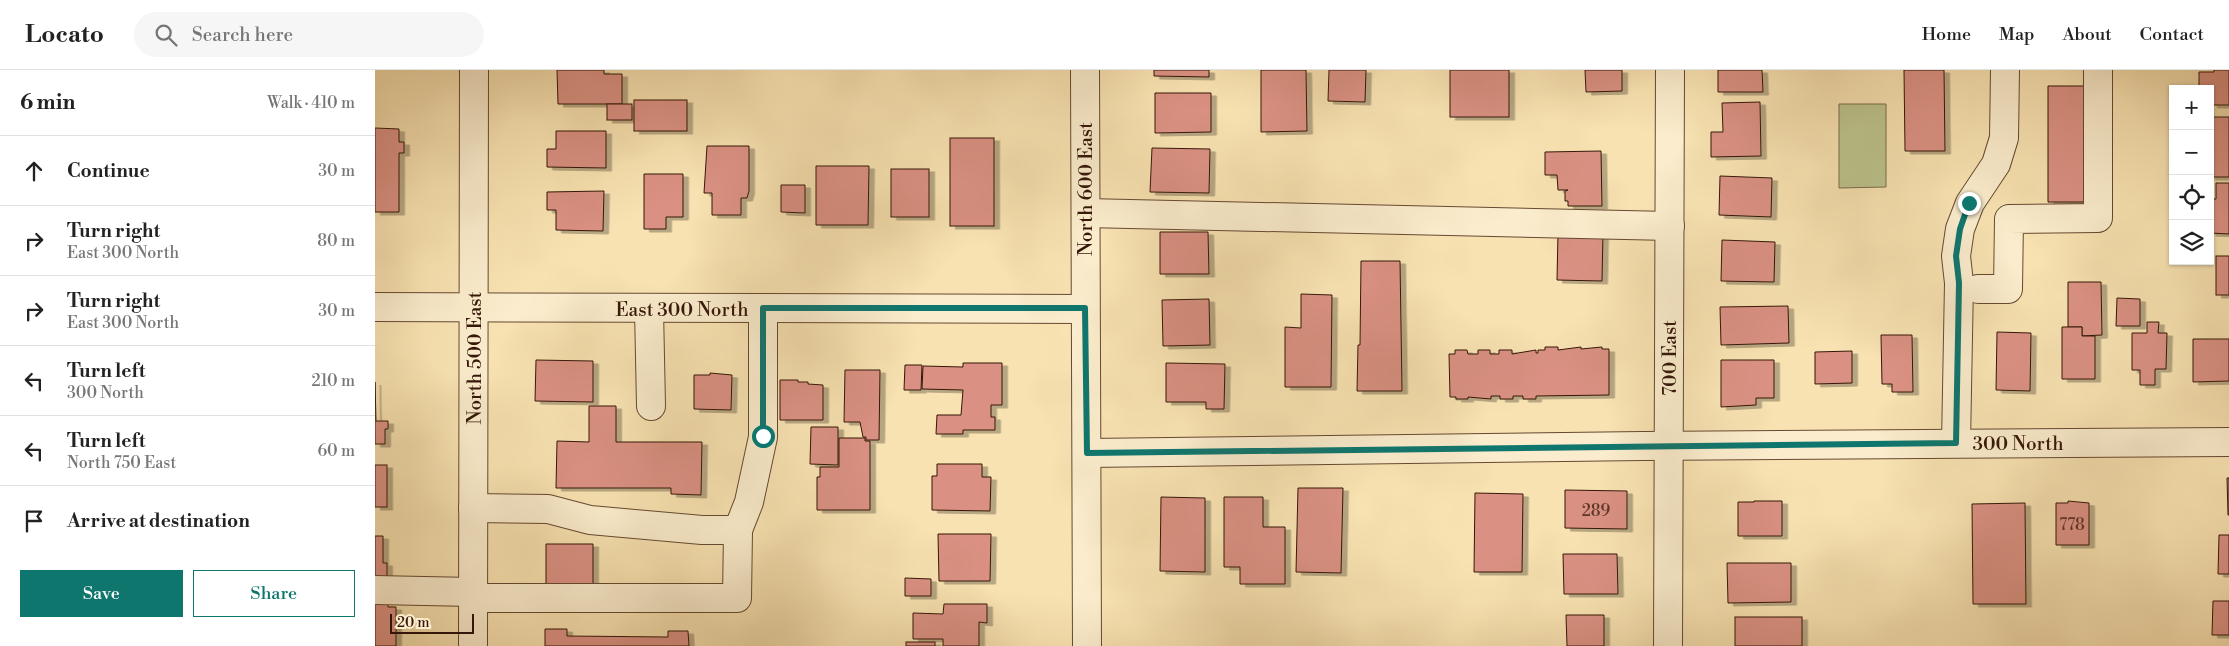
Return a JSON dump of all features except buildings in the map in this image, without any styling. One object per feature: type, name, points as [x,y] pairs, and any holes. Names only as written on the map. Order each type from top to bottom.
[{"type":"street","name":"North 500 East","points":[[473,646],[474,70]]},
{"type":"street","name":"North 600 East","points":[[1085,70],[1085,308]]},
{"type":"street","name":"700 East","points":[[1669,646],[1670,70]]},
{"type":"street","points":[[1956,443],[1959,283],[1956,256],[1969,203],[1996,164],[2004,138],[2005,70]]},
{"type":"street","points":[[1979,289],[2008,289],[2009,219],[2097,218],[2098,70]]},
{"type":"street","points":[[1085,214],[1670,226]]},
{"type":"street","name":"East 300 North","points":[[375,307],[1085,308]]},
{"type":"street","points":[[649,308],[651,406]]},
{"type":"street","points":[[375,590],[473,595],[737,598],[738,530],[749,502],[763,436],[763,308]]},
{"type":"street","points":[[1085,308],[1087,646]]},
{"type":"street","name":"300 North","points":[[1087,453],[1956,443],[2229,442]]},
{"type":"street","points":[[473,508],[548,509],[590,520],[702,530],[738,530]]},
{"type":"green space","points":[[1839,104],[1886,104],[1886,187],[1839,188]]},
{"type":"route","points":[[763,436],[763,308],[1085,308],[1087,453],[1956,443],[1959,283],[1956,256],[1960,229],[1969,203]]}]
